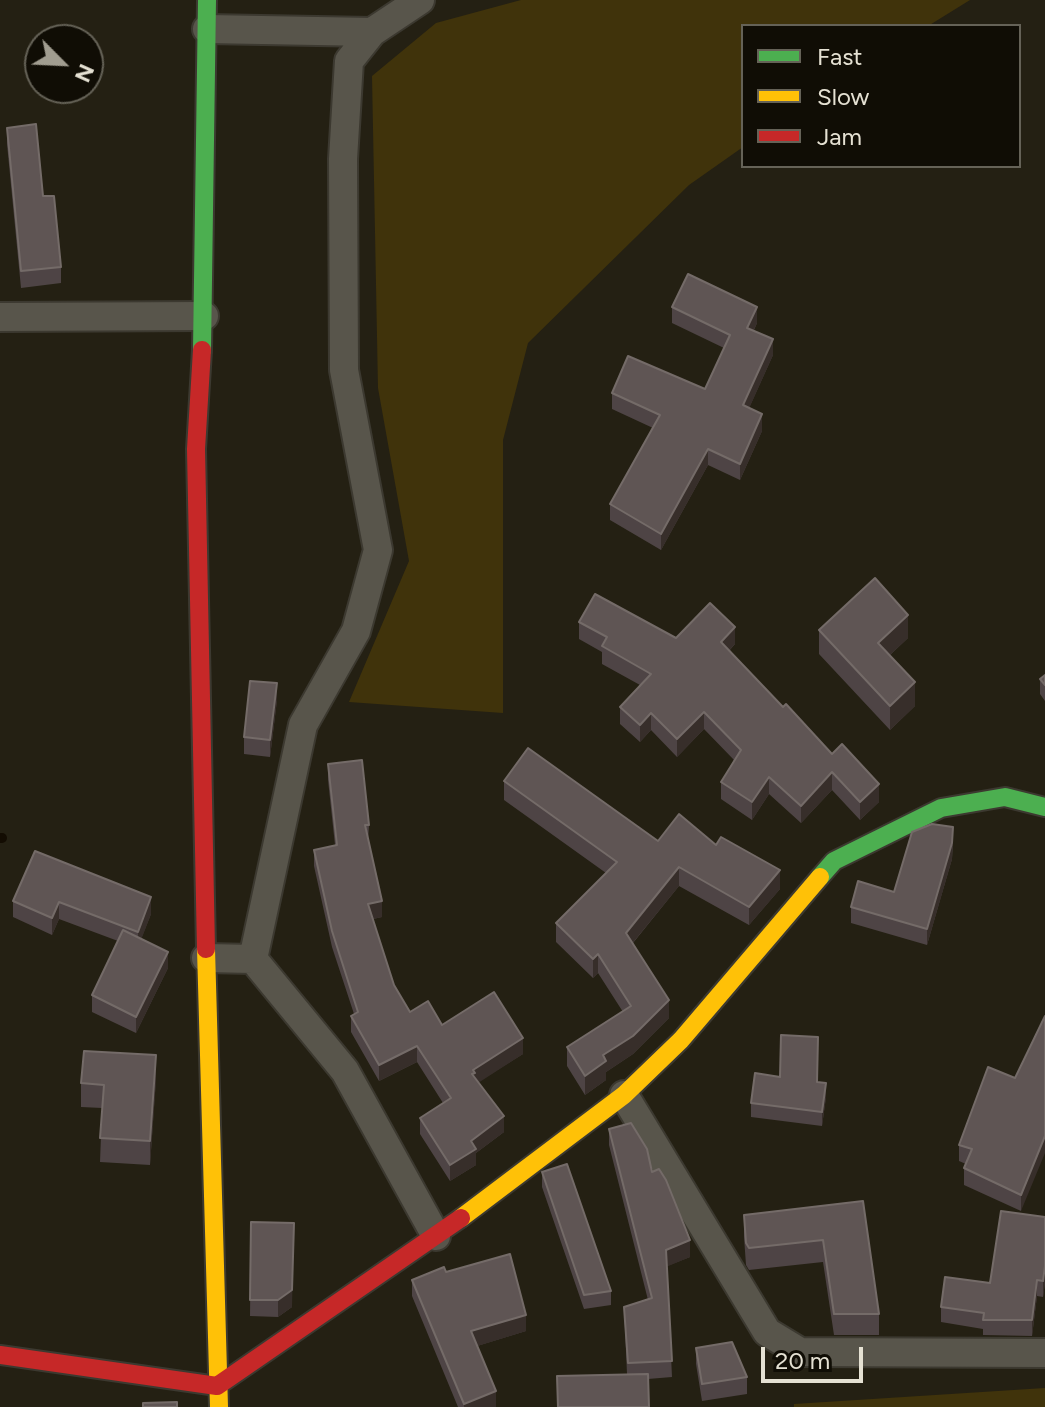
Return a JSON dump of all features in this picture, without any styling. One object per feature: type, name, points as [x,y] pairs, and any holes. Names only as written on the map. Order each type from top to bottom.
[{"type":"street","points":[[207,0],[204,316],[196,449],[219,1407]]},
{"type":"street","points":[[253,959],[303,725],[356,631],[378,550],[344,370],[343,159],[349,61],[372,32],[420,0]]},
{"type":"street","points":[[207,29],[372,32]]},
{"type":"street","points":[[0,317],[204,316]]},
{"type":"street","points":[[0,1355],[217,1386],[436,1236],[624,1095],[681,1040],[834,861],[941,808],[1005,797],[1045,807]]},
{"type":"street","points":[[206,958],[253,959],[345,1071],[436,1236]]},
{"type":"street","points":[[624,1095],[767,1332],[800,1352],[1045,1353]]},
{"type":"shaded area","points":[[521,0],[970,0],[931,24],[741,24],[741,148],[689,185],[528,343],[503,440],[503,713],[349,702],[409,561],[378,388],[372,76],[436,23]]},
{"type":"shaded area","points":[[1045,1388],[1045,1407],[794,1407],[794,1404]]},
{"type":"building","points":[[36,124],[43,196],[54,196],[61,267],[21,271],[7,128]]},
{"type":"building","points":[[688,274],[757,307],[747,328],[773,339],[743,405],[762,414],[740,464],[708,449],[661,534],[610,504],[660,415],[612,393],[628,356],[705,389],[730,335],[672,307]]},
{"type":"building","points":[[875,578],[908,615],[878,643],[915,682],[890,706],[819,630]]},
{"type":"building","points":[[595,594],[676,638],[710,603],[735,627],[721,642],[783,707],[786,704],[832,754],[842,744],[879,784],[860,802],[832,772],[801,806],[769,777],[752,802],[721,782],[741,750],[704,712],[677,739],[651,713],[640,725],[620,707],[651,674],[602,646],[607,637],[579,622]]},
{"type":"building","points":[[250,681],[277,683],[270,740],[244,737]]},
{"type":"building","points":[[528,748],[658,841],[679,814],[716,845],[721,837],[780,870],[749,907],[679,867],[626,933],[669,1000],[633,1036],[603,1055],[606,1061],[585,1076],[567,1047],[631,1006],[598,954],[593,959],[556,923],[617,862],[504,781]]},
{"type":"building","points":[[362,760],[369,825],[365,825],[382,901],[368,904],[394,985],[410,1012],[428,1001],[442,1025],[494,992],[523,1038],[473,1070],[475,1073],[472,1074],[504,1116],[471,1141],[476,1149],[450,1165],[420,1118],[451,1098],[417,1046],[379,1065],[351,1016],[358,1012],[332,931],[314,850],[337,845],[328,764]]},
{"type":"building","points":[[932,824],[953,827],[952,843],[927,929],[851,907],[858,881],[894,892],[912,832]]},
{"type":"building","points":[[35,851],[151,897],[138,932],[59,902],[52,918],[13,901]]},
{"type":"building","points":[[123,930],[168,952],[136,1017],[92,995]]},
{"type":"building","points":[[1045,1016],[1045,1136],[1021,1195],[964,1168],[972,1149],[959,1145],[988,1067],[1015,1078]]},
{"type":"building","points":[[781,1035],[818,1037],[817,1082],[826,1083],[822,1112],[751,1103],[755,1073],[780,1077]]},
{"type":"building","points":[[84,1051],[156,1055],[150,1141],[100,1138],[104,1085],[81,1083]]},
{"type":"building","points":[[631,1123],[647,1149],[652,1172],[659,1169],[666,1180],[690,1240],[666,1250],[672,1361],[628,1363],[624,1307],[652,1298],[609,1129]]},
{"type":"building","points":[[567,1164],[611,1291],[584,1295],[542,1172]]},
{"type":"building","points":[[863,1201],[879,1314],[834,1314],[823,1240],[749,1248],[746,1243],[744,1215]]},
{"type":"building","points":[[1001,1211],[1045,1217],[1045,1266],[1043,1281],[1037,1280],[1032,1320],[983,1320],[984,1313],[941,1307],[945,1277],[990,1283]]},
{"type":"building","points":[[251,1222],[294,1223],[292,1290],[278,1300],[250,1300]]},
{"type":"building","points":[[510,1254],[526,1315],[471,1331],[496,1391],[464,1404],[412,1280],[444,1267],[446,1272]]},
{"type":"building","points":[[732,1342],[747,1377],[702,1384],[696,1348]]},
{"type":"building","points":[[648,1374],[649,1407],[558,1407],[557,1376]]},
{"type":"building","points":[[177,1402],[177,1407],[143,1407],[143,1403]]},
{"type":"traffic: fast","points":[[202,350],[207,0]]},
{"type":"traffic: fast","points":[[820,877],[834,861],[941,808],[1005,797],[1045,807]]},
{"type":"traffic: slow","points":[[461,1218],[624,1095],[681,1040],[820,877]]},
{"type":"traffic: slow","points":[[206,949],[219,1407]]},
{"type":"traffic: jam","points":[[202,350],[196,449],[206,949]]},
{"type":"traffic: jam","points":[[0,1355],[217,1386],[461,1218]]}]
